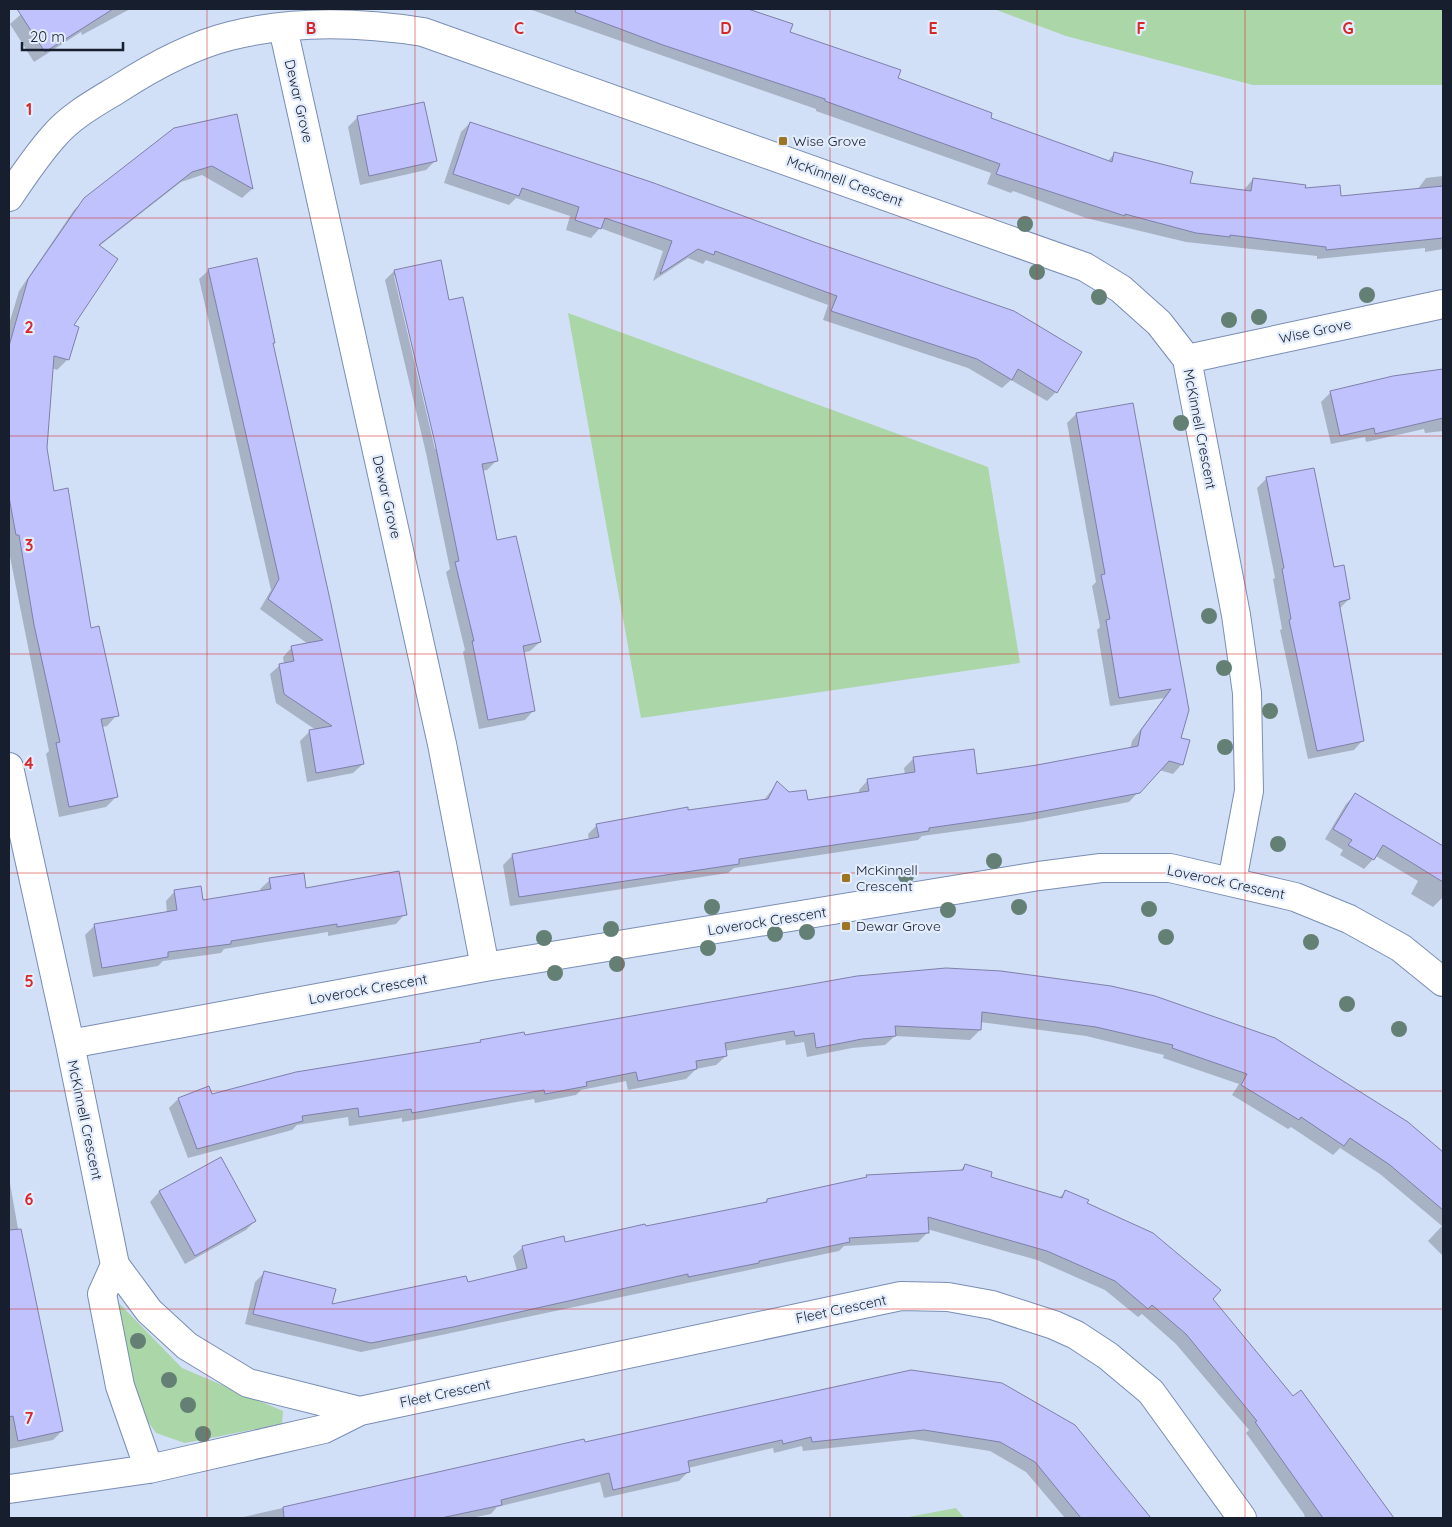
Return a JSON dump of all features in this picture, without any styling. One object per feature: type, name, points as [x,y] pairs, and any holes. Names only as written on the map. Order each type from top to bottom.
[{"type":"street","name":"McKinnell Crescent","points":[[9,197],[55,135],[92,104],[159,63],[230,36],[283,28],[331,24],[375,24],[423,32],[1085,267],[1121,289],[1160,322],[1187,359],[1236,615],[1246,692],[1249,791],[1232,881]]},
{"type":"street","name":"Dewar Grove","points":[[283,28],[442,744],[485,967]]},
{"type":"street","name":"Wise Grove","points":[[1187,359],[1443,304]]},
{"type":"street","name":"McKinnell Crescent","points":[[9,767],[70,1044],[115,1265]]},
{"type":"street","name":"Loverock Crescent","points":[[70,1044],[485,967],[1039,876],[1101,868],[1170,868],[1295,897],[1349,919],[1401,948],[1443,982]]},
{"type":"street","name":"Fleet Crescent","points":[[115,1265],[150,1311],[187,1346],[248,1383],[360,1411]]},
{"type":"street","points":[[115,1265],[102,1294],[120,1386],[149,1469]]},
{"type":"street","name":"Fleet Crescent","points":[[9,1490],[149,1469],[324,1429],[360,1411],[901,1296],[948,1297],[992,1305],[1054,1325],[1076,1335],[1108,1356],[1151,1392],[1242,1518]]},
{"type":"green space","points":[[994,9],[1443,9],[1443,85],[1253,85],[1066,36]]},
{"type":"green space","points":[[568,313],[988,467],[1020,663],[641,718]]},
{"type":"green space","points":[[113,1297],[182,1368],[283,1411],[282,1424],[185,1443],[156,1433],[137,1406]]},
{"type":"green space","points":[[956,1508],[964,1518],[903,1518]]},
{"type":"building","points":[[17,9],[113,9],[45,52]]},
{"type":"building","points":[[576,9],[748,9],[793,24],[790,32],[901,70],[898,78],[992,113],[991,118],[1112,162],[1114,152],[1193,172],[1190,183],[1251,191],[1253,178],[1306,185],[1305,188],[1340,185],[1341,196],[1443,186],[1443,238],[1326,250],[1326,247],[1230,235],[1230,237],[1196,233],[1125,214],[1125,216],[996,174],[1000,164],[825,101],[825,99],[663,45],[575,12]]},
{"type":"building","points":[[424,102],[437,161],[369,176],[357,116]]},
{"type":"building","points":[[237,114],[253,189],[212,166],[192,172],[99,245],[118,259],[74,325],[79,327],[69,360],[54,356],[47,448],[54,491],[68,488],[91,628],[99,626],[119,716],[101,719],[118,797],[69,807],[56,743],[60,742],[34,625],[19,535],[16,535],[9,497],[9,346],[28,279],[84,198],[174,128]]},
{"type":"building","points":[[470,122],[651,182],[814,242],[1014,311],[1082,352],[1057,393],[1018,369],[1012,380],[977,359],[831,311],[837,296],[715,251],[714,255],[698,249],[660,274],[672,241],[605,218],[601,229],[575,220],[579,207],[522,188],[519,196],[453,174]]},
{"type":"building","points":[[257,258],[275,343],[273,343],[331,604],[364,764],[316,773],[309,730],[332,726],[284,694],[279,664],[294,661],[291,646],[323,640],[268,599],[279,579],[208,269]]},
{"type":"building","points":[[441,260],[449,300],[463,297],[498,461],[482,464],[497,540],[516,536],[541,642],[523,646],[535,711],[488,720],[472,641],[474,641],[455,562],[459,561],[435,443],[394,270]]},
{"type":"building","points":[[1443,369],[1443,418],[1375,434],[1374,428],[1340,436],[1330,391],[1393,376]]},
{"type":"building","points":[[1133,403],[1189,710],[1181,738],[1190,740],[1183,765],[1169,761],[1140,793],[1033,813],[929,828],[929,831],[739,859],[739,864],[519,897],[512,854],[599,837],[596,824],[688,807],[688,810],[768,799],[777,781],[789,792],[806,790],[808,800],[869,791],[867,779],[915,772],[913,757],[974,749],[977,774],[1138,746],[1141,730],[1171,689],[1119,698],[1106,620],[1110,619],[1101,575],[1105,574],[1076,413]]},
{"type":"building","points":[[1314,468],[1334,567],[1344,565],[1350,599],[1339,602],[1364,741],[1317,751],[1289,620],[1291,619],[1282,569],[1284,568],[1266,477]]},
{"type":"building","points":[[1355,793],[1443,846],[1443,882],[1383,845],[1374,860],[1348,845],[1352,840],[1333,829]]},
{"type":"building","points":[[399,871],[407,915],[337,927],[337,924],[231,941],[231,944],[168,952],[168,957],[102,968],[94,924],[177,910],[174,890],[201,886],[203,900],[271,889],[269,878],[304,873],[306,888]]},
{"type":"building","points":[[946,968],[1001,971],[1111,986],[1155,996],[1275,1038],[1408,1122],[1443,1152],[1443,1210],[1390,1165],[1350,1138],[1344,1146],[1301,1117],[1299,1120],[1241,1085],[1247,1074],[1172,1048],[1173,1045],[1096,1027],[982,1012],[981,1030],[895,1026],[896,1036],[862,1039],[816,1048],[814,1033],[795,1036],[794,1031],[725,1043],[727,1056],[696,1061],[697,1069],[638,1081],[636,1072],[586,1082],[587,1086],[545,1094],[544,1090],[412,1113],[411,1109],[359,1117],[358,1108],[302,1116],[303,1121],[197,1149],[178,1098],[209,1086],[212,1094],[296,1072],[481,1042],[480,1040],[524,1032],[525,1035],[857,976]]},
{"type":"building","points":[[221,1157],[256,1221],[195,1256],[159,1191]]},
{"type":"building","points":[[965,1164],[992,1172],[991,1177],[1062,1198],[1065,1190],[1089,1200],[1087,1203],[1153,1233],[1221,1290],[1213,1299],[1293,1396],[1301,1390],[1394,1518],[1323,1518],[1255,1422],[1257,1421],[1186,1334],[1152,1305],[1148,1309],[1115,1281],[1047,1251],[928,1217],[929,1233],[849,1238],[850,1242],[759,1261],[759,1263],[688,1277],[688,1274],[453,1327],[371,1343],[253,1314],[264,1271],[336,1289],[332,1304],[466,1276],[468,1282],[527,1268],[522,1246],[564,1236],[565,1242],[645,1224],[646,1226],[767,1202],[767,1199],[867,1177],[866,1175],[963,1170]]},
{"type":"building","points":[[21,1229],[63,1431],[18,1441],[13,1416],[9,1417],[9,1230]]},
{"type":"building","points":[[911,1370],[1002,1383],[1075,1425],[1151,1518],[1081,1518],[1035,1462],[1000,1442],[924,1430],[812,1442],[811,1437],[783,1444],[782,1440],[688,1461],[690,1472],[613,1490],[609,1473],[501,1500],[502,1505],[441,1518],[284,1518],[283,1507],[584,1439],[585,1442]]},
{"type":"place","name":"Wise Grove","points":[[783,141]]},
{"type":"place","name":"McKinnell Crescent","points":[[846,878]]},
{"type":"place","name":"Dewar Grove","points":[[846,926]]}]
